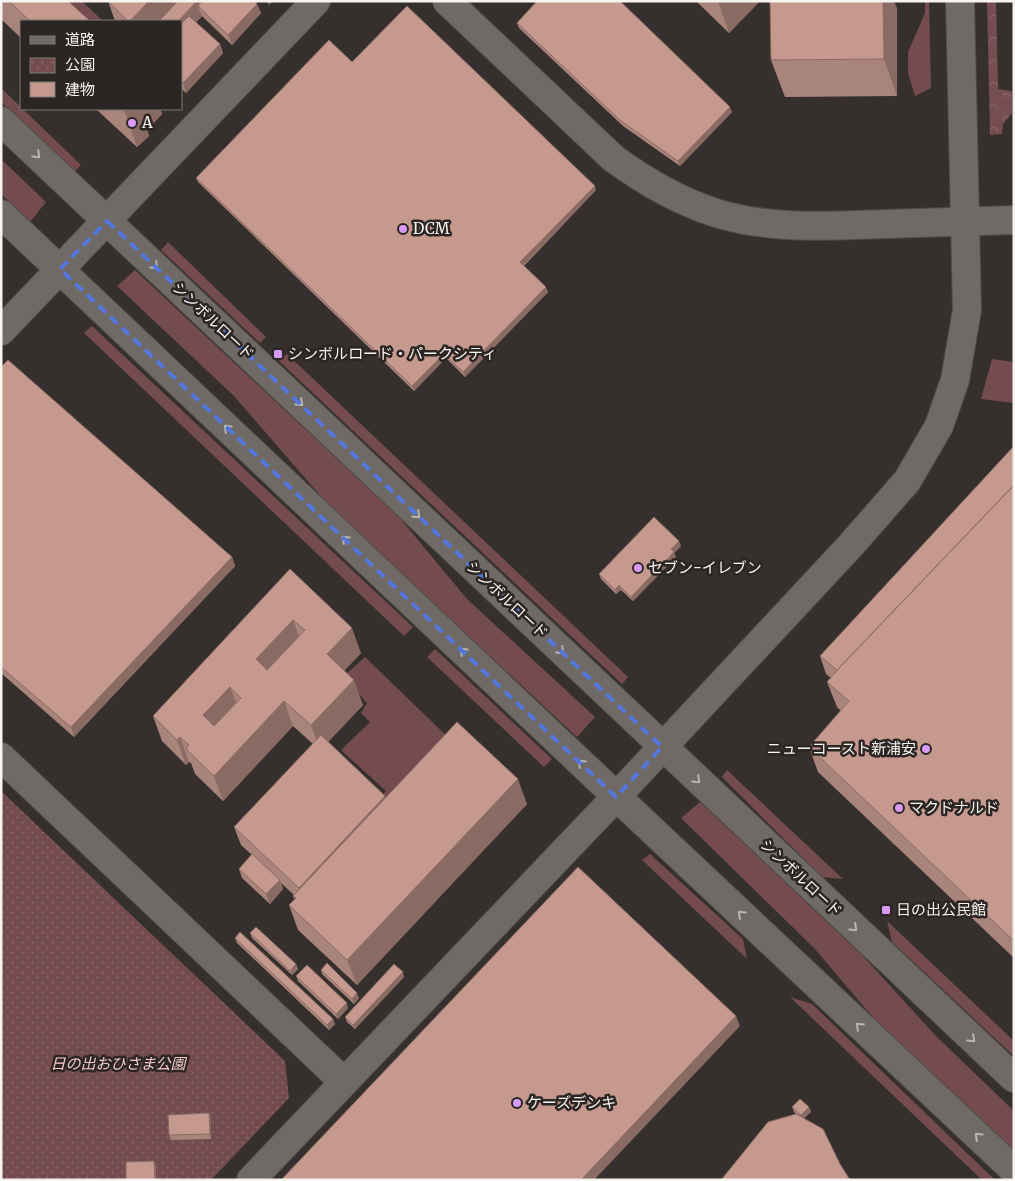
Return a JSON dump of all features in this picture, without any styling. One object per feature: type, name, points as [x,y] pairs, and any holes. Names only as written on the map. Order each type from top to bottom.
[{"type":"street","points":[[1,331],[316,1]]},
{"type":"street","points":[[447,1],[613,158],[635,175],[686,202],[716,213],[748,220],[814,227],[1014,220]]},
{"type":"street","points":[[251,1180],[616,797],[885,508],[907,481],[939,426],[955,380],[967,310],[960,1]]},
{"type":"street","name":"シンボルロード","points":[[1,121],[1014,1078]]},
{"type":"street","points":[[1,214],[616,797],[1014,1170]]},
{"type":"street","points":[[1,756],[344,1082]]},
{"type":"highlighted area","points":[[107,221],[662,747],[616,797],[60,269]]},
{"type":"green space","points":[[42,1],[82,1],[102,20],[63,20]]},
{"type":"green space","points":[[925,1],[929,1],[931,88],[915,96],[908,73],[908,52],[925,13]]},
{"type":"green space","points":[[987,1],[996,1],[998,89],[1012,91],[1012,113],[1003,124],[1002,134],[990,135]]},
{"type":"green space","points":[[1,88],[20,106],[20,110],[24,110],[81,165],[74,172],[1,102]]},
{"type":"green space","points":[[1,159],[46,202],[30,222],[1,194]]},
{"type":"green space","points":[[168,242],[266,337],[260,343],[161,250]]},
{"type":"green space","points":[[135,270],[399,517],[467,599],[595,717],[577,737],[331,508],[234,396],[117,286]]},
{"type":"green space","points":[[92,326],[413,627],[404,636],[84,333]]},
{"type":"green space","points":[[287,354],[628,677],[622,684],[279,361]]},
{"type":"green space","points":[[992,359],[1014,362],[1014,403],[981,399]]},
{"type":"green space","points":[[435,649],[552,759],[544,767],[427,657]]},
{"type":"green space","points":[[365,657],[457,746],[392,814],[377,800],[386,791],[341,750],[370,722],[361,713],[367,703],[343,677]]},
{"type":"green space","points":[[727,770],[843,879],[822,877],[722,777]]},
{"type":"green space","name":"日の出おひさま公園","points":[[1,791],[285,1061],[289,1098],[211,1180],[1,1180]]},
{"type":"green space","points":[[700,802],[862,955],[936,1036],[1014,1111],[1014,1153],[876,1021],[815,949],[681,818]]},
{"type":"green space","points":[[650,854],[743,939],[747,959],[642,860]]},
{"type":"green space","points":[[887,921],[1014,1041],[1014,1056],[892,942]]},
{"type":"green space","points":[[790,997],[812,1004],[995,1180],[982,1180]]},
{"type":"building","points":[[9,1],[68,1],[89,20],[29,20]]},
{"type":"building","points":[[108,1],[149,1],[131,20],[127,20]]},
{"type":"building","points":[[178,1],[197,1],[179,20],[160,20]]},
{"type":"building","points":[[202,1],[255,1],[257,4],[228,35],[198,6]]},
{"type":"building","points":[[537,1],[620,1],[730,107],[678,161],[621,121],[517,23]]},
{"type":"building","points":[[770,1],[883,1],[884,59],[771,60]]},
{"type":"building","name":"DCM","points":[[407,6],[595,186],[520,262],[546,287],[463,372],[444,354],[412,386],[196,178],[329,40],[352,62]]},
{"type":"building","points":[[189,16],[220,44],[183,83],[182,82],[182,23]]},
{"type":"building","points":[[8,360],[232,557],[71,727],[1,667],[1,367]]},
{"type":"building","points":[[1014,446],[1014,485],[837,670],[820,656]]},
{"type":"building","name":"ニューコースト新浦安","points":[[1014,485],[1014,941],[809,747],[849,701],[827,682]]},
{"type":"building","name":"セブン-イレブン","points":[[654,517],[679,541],[671,549],[674,552],[631,597],[619,585],[615,590],[599,574]]},
{"type":"building","points":[[290,569],[352,628],[327,654],[354,680],[311,725],[284,701],[214,776],[186,749],[189,745],[180,737],[177,740],[153,716]],"holes":[[[293,620],[305,630],[267,670],[256,659]],[[230,687],[241,698],[214,726],[203,715]]]},
{"type":"building","points":[[457,722],[518,779],[347,960],[289,905],[296,898],[293,896]]},
{"type":"building","points":[[321,735],[385,796],[299,888],[234,827]]},
{"type":"building","points":[[252,854],[280,880],[266,894],[239,869]]},
{"type":"building","name":"ケーズデンキ","points":[[578,867],[736,1016],[581,1180],[281,1180]]},
{"type":"building","points":[[256,927],[296,964],[290,971],[250,933]]},
{"type":"building","points":[[240,932],[333,1019],[327,1025],[235,938]]},
{"type":"building","points":[[327,963],[357,993],[352,999],[321,970]]},
{"type":"building","points":[[394,964],[403,972],[353,1025],[345,1017]]},
{"type":"building","points":[[307,965],[347,1003],[336,1014],[296,976]]},
{"type":"building","points":[[800,1099],[809,1107],[801,1115],[792,1107]]},
{"type":"building","points":[[209,1113],[210,1134],[169,1135],[168,1115]]},
{"type":"building","points":[[796,1114],[823,1129],[850,1180],[721,1180],[768,1122]]},
{"type":"building","points":[[154,1161],[155,1180],[126,1180],[126,1162]]},
{"type":"place","name":"A","points":[[132,123]]},
{"type":"place","name":"DCM","points":[[403,229]]},
{"type":"place","name":"シンボルロード・パークシティ","points":[[278,354]]},
{"type":"place","name":"セブン-イレブン","points":[[638,568]]},
{"type":"place","name":"ニューコースト新浦安","points":[[926,749]]},
{"type":"place","name":"マクドナルド","points":[[899,808]]},
{"type":"place","name":"日の出公民館","points":[[886,910]]},
{"type":"place","name":"ケーズデンキ","points":[[517,1103]]}]
